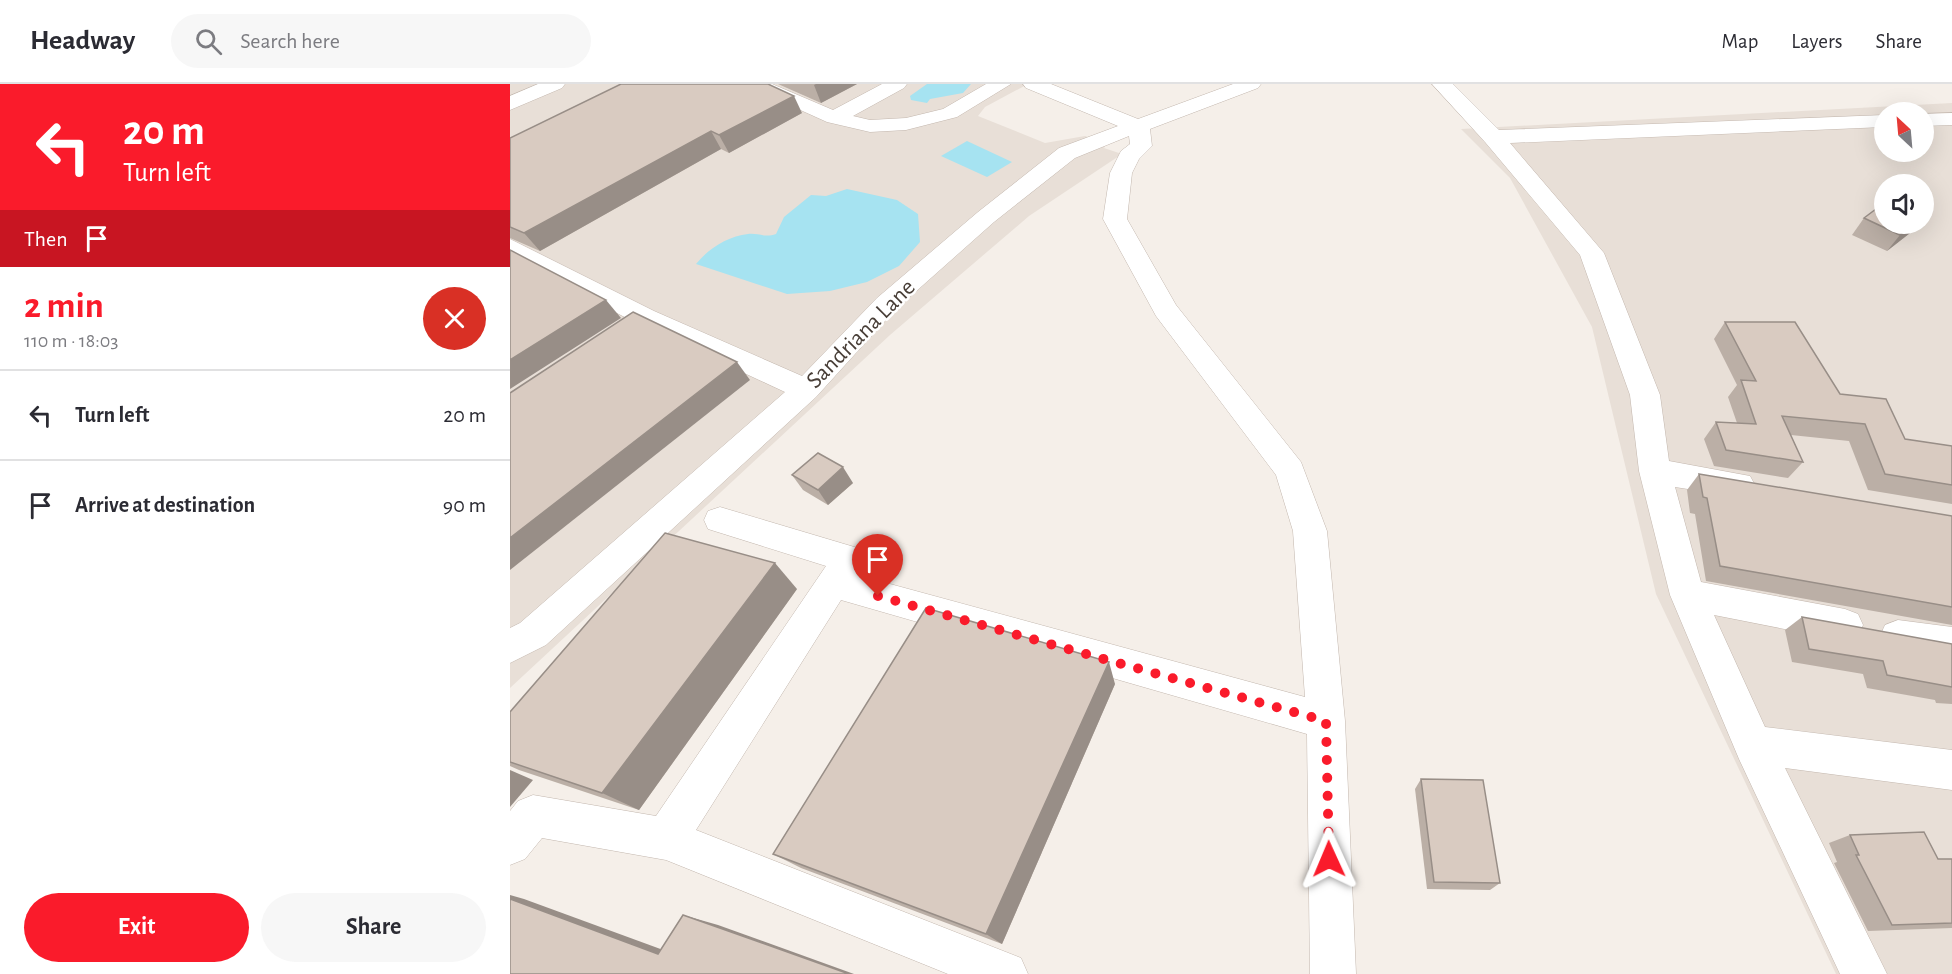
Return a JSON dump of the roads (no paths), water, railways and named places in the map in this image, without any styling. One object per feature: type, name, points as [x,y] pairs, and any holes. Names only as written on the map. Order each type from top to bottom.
[{"type":"street","points":[[510,104],[555,84]]},
{"type":"street","points":[[834,118],[897,84]]},
{"type":"street","points":[[772,90],[834,118],[870,126],[906,124],[950,113],[1000,84]]},
{"type":"street","points":[[1033,84],[1138,127],[1141,146],[1130,156],[1121,173],[1115,219],[1165,310],[1290,471],[1310,531],[1326,721],[1333,974]]},
{"type":"street","name":"Sandriana Lane","points":[[510,647],[533,634],[806,390],[886,304],[1067,153],[1093,141],[1138,127],[1251,84]]},
{"type":"street","points":[[1442,84],[1493,137],[1592,253],[1645,395],[1655,471],[1688,595],[1753,745],[1864,974]]},
{"type":"street","points":[[1934,120],[1952,119]]},
{"type":"street","points":[[1493,137],[1874,121]]},
{"type":"street","points":[[510,247],[645,317],[806,390]]},
{"type":"street","points":[[510,275],[536,261]]},
{"type":"street","points":[[616,336],[645,317]]},
{"type":"street","points":[[1655,471],[1771,490]]},
{"type":"street","points":[[666,839],[849,559],[720,520]]},
{"type":"street","points":[[833,583],[1326,721]]},
{"type":"street","points":[[1688,595],[1952,643]]},
{"type":"street","points":[[1753,745],[1952,770]]},
{"type":"street","points":[[510,844],[533,816],[666,839],[1005,974]]},
{"type":"water","points":[[927,84],[971,84],[963,93],[930,99],[927,103],[911,100],[910,96]]},
{"type":"water","points":[[967,141],[1012,162],[987,177],[941,156]]},
{"type":"water","points":[[847,189],[897,200],[918,214],[920,242],[899,266],[867,282],[830,291],[787,294],[696,264],[712,248],[733,237],[748,234],[769,236],[776,234],[784,217],[811,195],[826,196]]}]
